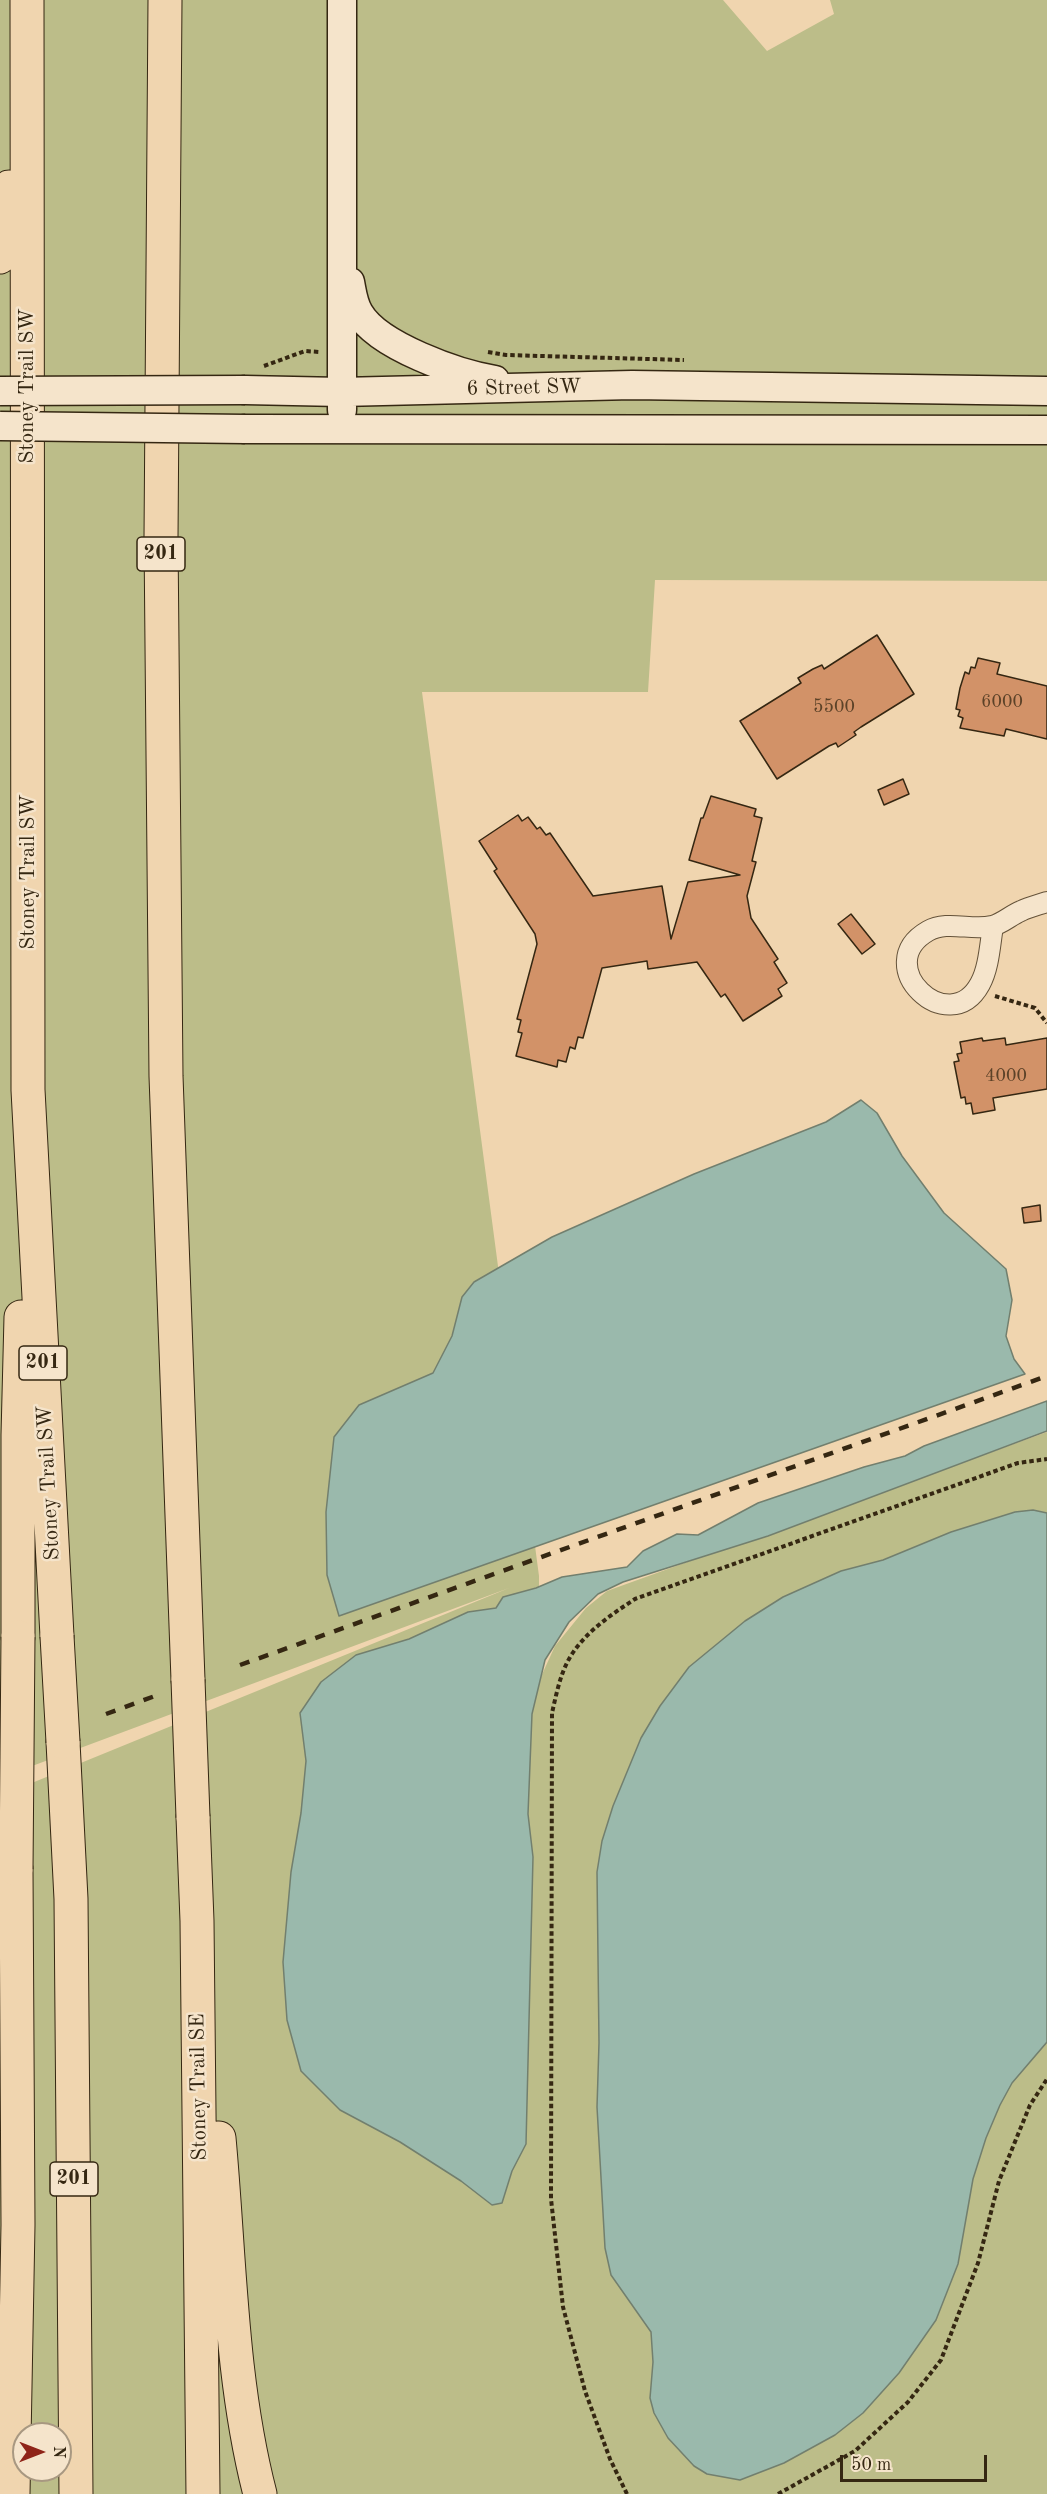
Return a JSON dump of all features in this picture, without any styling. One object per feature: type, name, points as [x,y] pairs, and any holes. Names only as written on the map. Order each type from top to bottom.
[{"type":"highway","name":"Stoney Trail SW","points":[[27,0],[28,1090],[70,1865],[76,2494]]},
{"type":"highway","name":"Stoney Trail SE","points":[[165,0],[161,538],[166,1040],[197,1921],[203,2494]]},
{"type":"highway","points":[[0,256],[26,48]]},
{"type":"highway","points":[[13,2494],[18,2225],[16,1869],[18,1435],[28,1090]]},
{"type":"highway","points":[[197,1921],[225,2196],[231,2302],[247,2431],[260,2494]]},
{"type":"main road","points":[[342,0],[342,430]]},
{"type":"main road","points":[[342,215],[353,298],[359,314],[374,330],[406,351],[436,362],[486,378],[541,389]]},
{"type":"main road","name":"6 Street SW","points":[[0,391],[250,378],[341,392],[541,389],[632,385],[1047,391]]},
{"type":"main road","name":"6 Street SW","points":[[0,426],[342,430],[1047,430]]},
{"type":"street","points":[[993,926],[982,981],[972,994],[964,1000],[945,1004],[932,1001],[915,988],[910,978],[908,959],[913,946],[929,931],[939,927],[993,926],[1021,910],[1047,902]]},
{"type":"path","points":[[250,378],[305,351],[324,352]]},
{"type":"path","points":[[995,996],[1035,1008],[1047,1023]]},
{"type":"path","points":[[627,2494],[610,2459],[585,2391],[563,2307],[550,2199],[552,1713],[563,1670],[584,1638],[608,1616],[634,1599],[1018,1463],[1047,1459]]},
{"type":"path","points":[[778,2494],[855,2451],[908,2402],[941,2360],[978,2263],[999,2181],[1030,2105],[1047,2079]]},
{"type":"green space","points":[[0,0],[723,0],[767,51],[834,14],[830,0],[1047,0],[1047,581],[655,580],[648,692],[422,692],[539,1576],[539,1681],[555,1646],[586,1608],[607,1591],[1047,1432],[1047,2494],[0,2494],[0,1796],[509,1588],[0,1778]]},
{"type":"shaded area","points":[[861,1100],[877,1113],[902,1156],[944,1213],[1006,1269],[1012,1300],[1006,1336],[1014,1359],[1025,1374],[339,1616],[327,1575],[326,1512],[334,1437],[359,1405],[433,1373],[452,1336],[462,1297],[474,1282],[552,1237],[694,1174],[826,1122]]},
{"type":"shaded area","points":[[1047,1401],[1047,1431],[768,1536],[623,1582],[598,1594],[569,1622],[545,1660],[532,1714],[528,1814],[533,1857],[526,2144],[512,2171],[502,2203],[492,2205],[461,2181],[400,2142],[340,2110],[301,2071],[287,2020],[283,1962],[291,1872],[301,1813],[306,1761],[300,1713],[321,1682],[356,1655],[409,1639],[468,1612],[496,1608],[503,1597],[536,1588],[562,1577],[627,1567],[643,1551],[677,1534],[698,1535],[758,1503],[864,1467],[905,1456],[924,1446]]},
{"type":"shaded area","points":[[1033,1510],[1047,1513],[1047,2042],[1012,2083],[1000,2105],[986,2138],[973,2179],[958,2264],[936,2320],[899,2373],[863,2413],[835,2435],[784,2463],[740,2480],[707,2474],[694,2466],[668,2438],[654,2413],[650,2398],[653,2362],[651,2332],[611,2275],[605,2248],[597,2107],[599,2043],[597,1872],[602,1841],[613,1806],[641,1738],[660,1706],[689,1667],[745,1621],[783,1597],[841,1571],[883,1560],[951,1532],[1015,1512]]},
{"type":"building","points":[[877,635],[914,694],[861,727],[854,732],[856,735],[838,747],[836,743],[829,746],[777,779],[740,721],[801,683],[798,678],[822,665],[824,669]]},
{"type":"building","points":[[978,658],[1000,663],[997,674],[1047,686],[1047,739],[1006,729],[1004,736],[960,728],[963,718],[958,716],[960,710],[956,709],[960,688],[965,672],[969,674],[971,667],[975,668]]},
{"type":"building","points":[[903,779],[909,794],[884,805],[878,790]]},
{"type":"building","points":[[711,796],[756,809],[754,816],[762,818],[752,861],[756,862],[747,896],[751,918],[778,959],[774,962],[787,983],[778,989],[782,996],[743,1021],[725,994],[721,997],[697,962],[648,969],[647,961],[602,968],[583,1038],[578,1037],[575,1049],[570,1047],[566,1062],[558,1060],[557,1067],[516,1056],[522,1033],[518,1032],[521,1020],[517,1019],[537,944],[535,934],[494,871],[497,869],[479,841],[518,815],[522,821],[528,817],[537,829],[540,827],[546,835],[550,833],[593,896],[662,886],[671,939],[688,882],[740,875],[689,860],[701,818],[703,818]]},
{"type":"building","points":[[851,914],[875,944],[862,954],[838,924]]},
{"type":"building","points":[[982,1038],[983,1041],[1005,1038],[1006,1045],[1047,1038],[1047,1089],[993,1098],[995,1110],[973,1114],[971,1103],[966,1104],[965,1097],[961,1098],[954,1062],[959,1061],[957,1054],[962,1053],[960,1042]]},
{"type":"building","points":[[1040,1205],[1041,1221],[1024,1223],[1022,1208]]},
{"type":"railway","points":[[240,1665],[1047,1376]]},
{"type":"railway","points":[[106,1714],[155,1696]]},
{"type":"railway","points":[[0,1751],[4,1750]]}]
